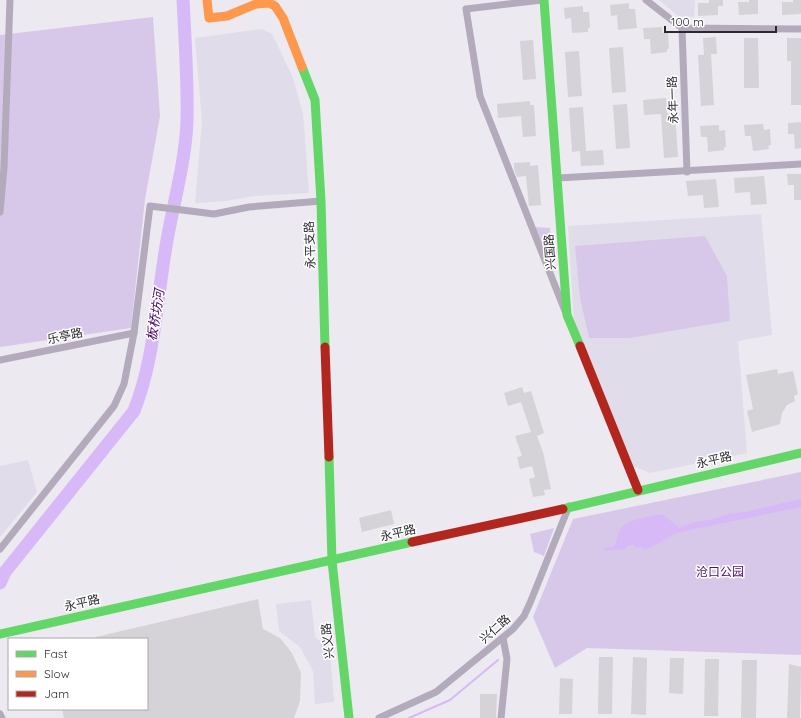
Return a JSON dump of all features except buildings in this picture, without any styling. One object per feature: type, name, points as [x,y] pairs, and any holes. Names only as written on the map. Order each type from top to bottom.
[{"type":"street","points":[[0,212],[4,168],[10,0]]},
{"type":"street","name":"永平支路","points":[[207,0],[209,18],[227,16],[256,4],[269,3],[275,6],[283,18],[316,100],[321,201],[332,560]]},
{"type":"street","points":[[543,0],[466,9],[480,96],[567,315]]},
{"type":"street","name":"兴国路","points":[[543,0],[558,178],[567,315],[638,490]]},
{"type":"street","points":[[646,0],[682,28],[801,29]]},
{"type":"street","name":"永年一路","points":[[682,28],[687,172]]},
{"type":"street","points":[[558,178],[687,172],[801,164]]},
{"type":"street","points":[[0,549],[114,406],[124,384],[134,333],[150,206],[214,214],[250,207],[321,201]]},
{"type":"street","name":"乐亭路","points":[[0,360],[134,333]]},
{"type":"street","name":"永平路","points":[[0,634],[801,453]]},
{"type":"street","name":"兴仁路","points":[[379,718],[436,692],[513,629],[524,616],[530,603],[569,506]]},
{"type":"street","name":"兴义路","points":[[332,560],[349,718]]},
{"type":"street","points":[[501,718],[507,659],[502,638]]},
{"type":"street","points":[[0,714],[2,718]]},
{"type":"shaded area","points":[[659,0],[695,0],[694,17],[678,16]]},
{"type":"shaded area","points":[[262,29],[272,34],[293,78],[303,113],[309,193],[254,196],[226,201],[195,203],[202,122],[195,38]]},
{"type":"shaded area","points":[[761,214],[772,335],[738,341],[747,453],[650,473],[631,465],[574,322],[568,226]]},
{"type":"shaded area","points":[[28,460],[37,492],[0,537],[0,466]]},
{"type":"shaded area","points":[[801,499],[801,507],[680,532],[644,550],[643,547],[635,548],[634,545],[627,546],[626,549],[603,551],[604,548],[613,547],[615,545],[620,529],[623,526],[639,519],[662,514],[680,528],[691,523],[714,519],[728,514],[744,512]]},
{"type":"shaded area","points":[[311,600],[315,637],[330,650],[334,702],[315,704],[313,671],[300,647],[279,631],[276,604]]},
{"type":"green space","points":[[153,17],[160,116],[145,199],[131,328],[0,347],[0,35]]},
{"type":"green space","points":[[535,227],[550,228],[553,269]]},
{"type":"green space","points":[[705,236],[727,276],[730,321],[630,338],[589,338],[580,298],[575,246]]},
{"type":"green space","name":"沧口公园","points":[[801,472],[801,655],[587,648],[555,668],[533,617],[573,519]]},
{"type":"green space","points":[[554,528],[544,556],[534,552],[530,534]]},
{"type":"waterway","name":"板桥坊河","points":[[0,583],[5,572],[134,411],[146,374],[167,242],[186,139],[187,92],[183,0]]},
{"type":"waterway","points":[[409,718],[450,700],[498,660]]},
{"type":"traffic: fast","points":[[544,0],[567,315],[580,346]]},
{"type":"traffic: fast","points":[[302,67],[315,100],[321,201],[325,347]]},
{"type":"traffic: fast","points":[[563,509],[801,453]]},
{"type":"traffic: fast","points":[[329,457],[332,561],[349,718]]},
{"type":"traffic: fast","points":[[0,634],[412,542]]},
{"type":"traffic: slow","points":[[207,0],[209,18],[227,16],[256,4],[269,3],[275,6],[283,18],[302,67]]},
{"type":"traffic: jam","points":[[580,346],[638,490]]},
{"type":"traffic: jam","points":[[325,347],[329,457]]},
{"type":"traffic: jam","points":[[412,542],[563,509]]}]
